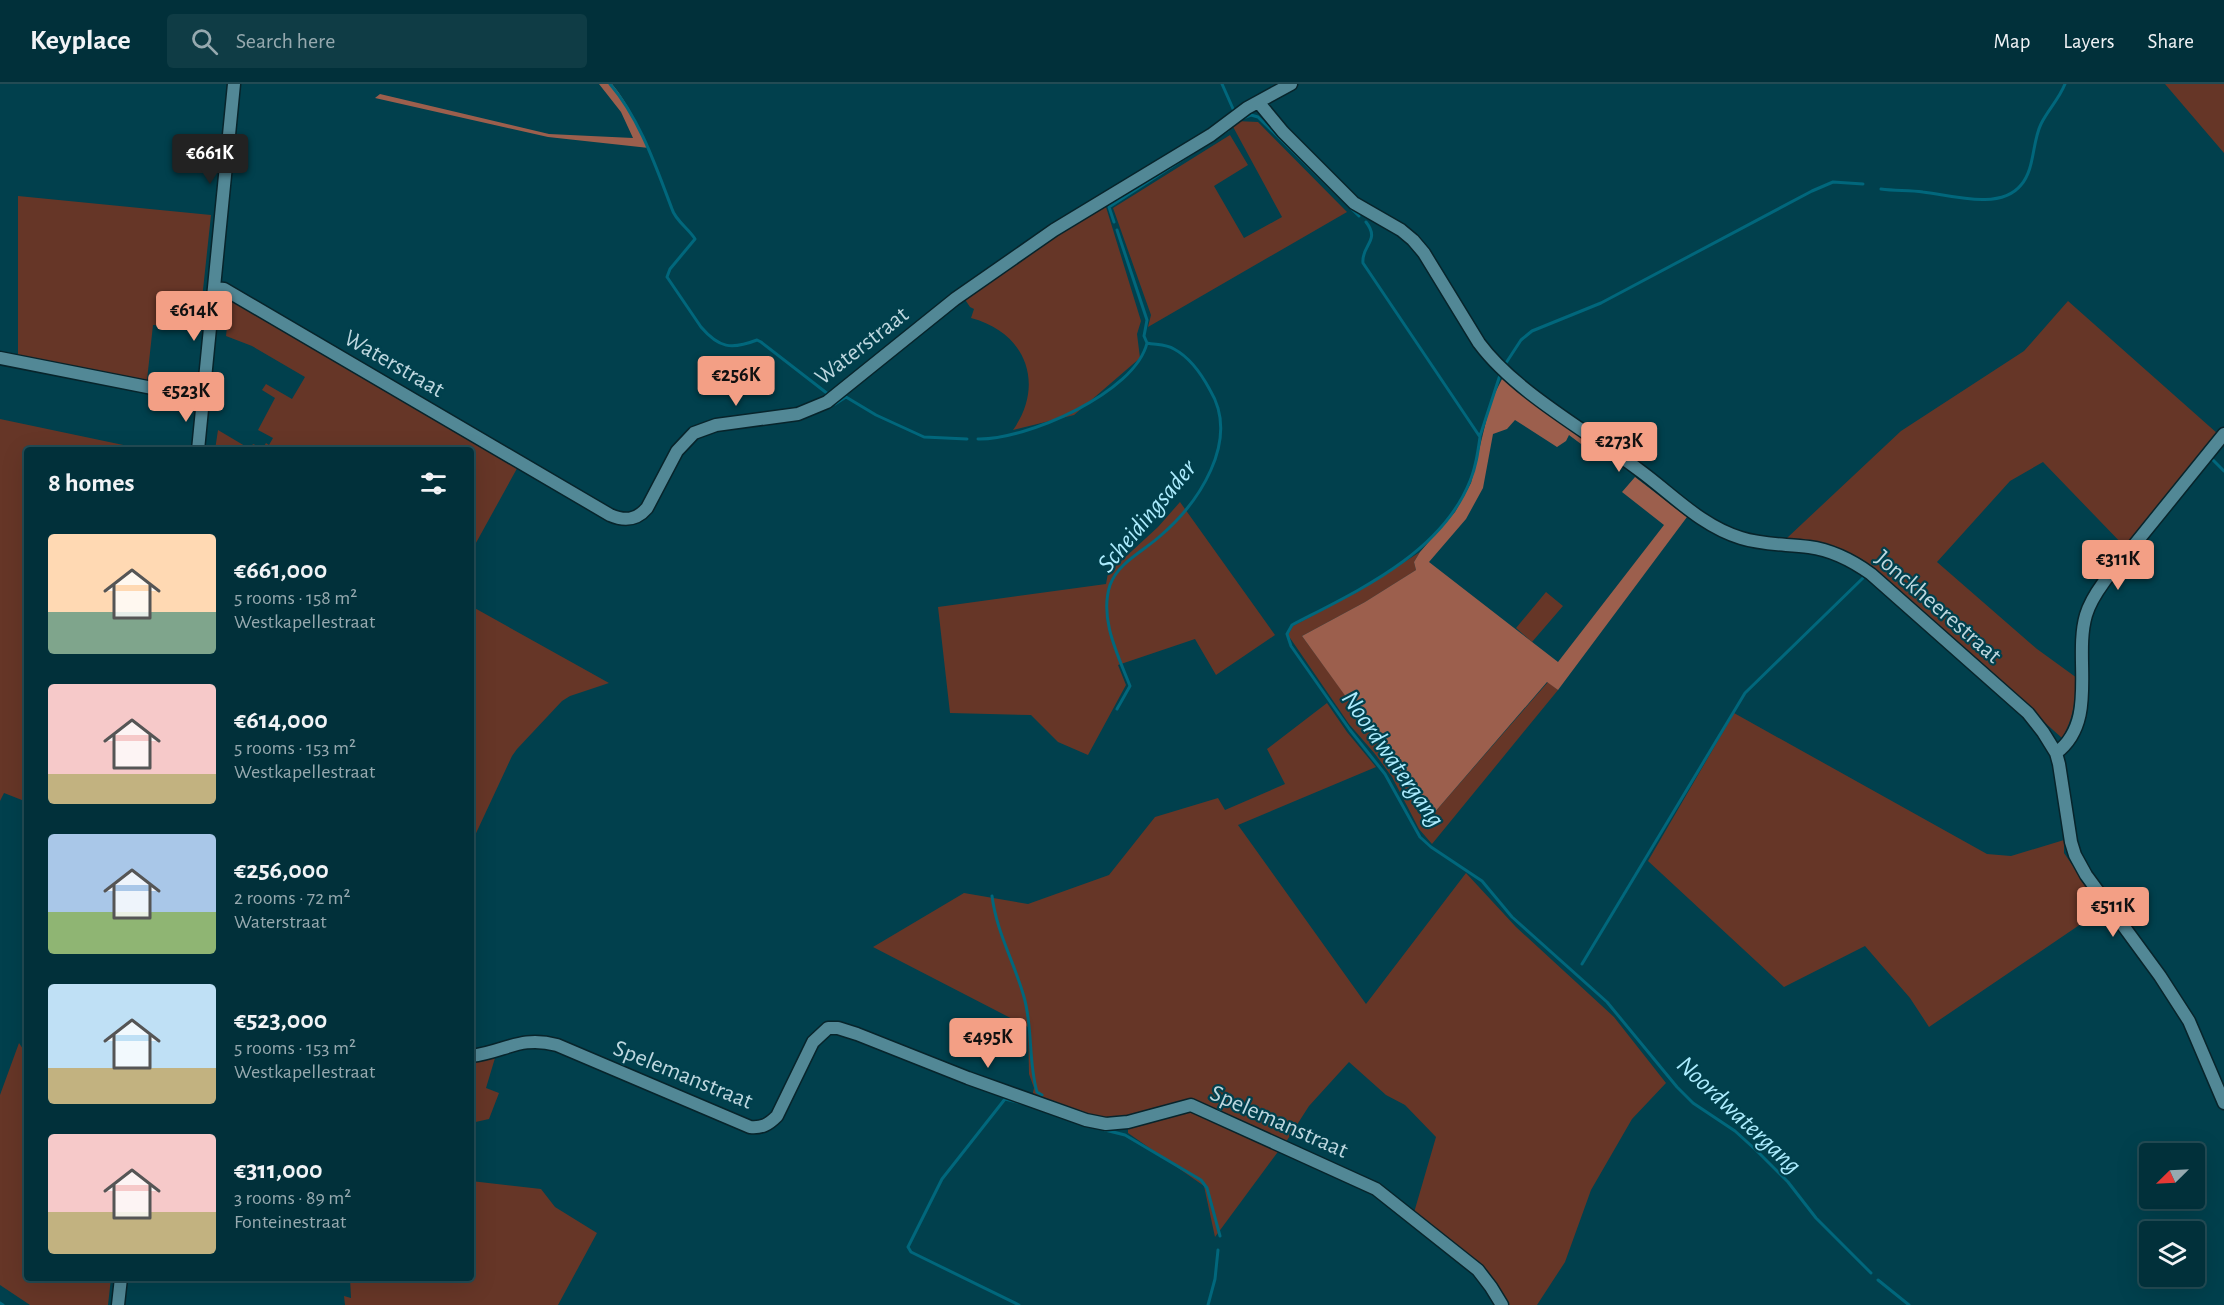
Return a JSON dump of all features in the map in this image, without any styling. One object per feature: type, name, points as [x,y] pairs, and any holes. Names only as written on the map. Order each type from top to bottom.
[{"type":"street","points":[[198,447],[234,84]]},
{"type":"street","name":"Waterstraat","points":[[213,288],[224,290],[610,515],[629,520],[639,516],[647,508],[677,451],[694,433],[716,425],[798,414],[827,402],[955,299],[1054,230],[1211,135],[1234,116],[1291,84]]},
{"type":"street","name":"Jonckheerestraat","points":[[1259,103],[1284,132],[1354,203],[1413,240],[1424,253],[1488,356],[1510,376],[1640,470],[1691,511],[1722,531],[1765,543],[1811,547],[1856,563],[1871,573],[2028,714],[2056,753],[2075,855],[2086,875],[2160,976],[2189,1021],[2224,1103]]},
{"type":"street","points":[[0,358],[203,398]]},
{"type":"street","points":[[2056,753],[2071,738],[2076,724],[2082,695],[2083,632],[2085,616],[2091,603],[2121,561],[2224,434]]},
{"type":"street","name":"Spelemanstraat","points":[[474,1055],[530,1041],[543,1041],[750,1126],[761,1127],[770,1124],[777,1116],[813,1042],[828,1028],[838,1028],[1086,1120],[1106,1124],[1128,1122],[1191,1106],[1376,1189],[1478,1270],[1502,1305]]},
{"type":"street","points":[[118,1305],[121,1281]]},
{"type":"shaded area","points":[[599,84],[612,84],[618,91],[649,148],[548,137],[375,98],[380,94],[549,134],[633,138],[621,112]]},
{"type":"shaded area","points":[[2165,84],[2224,84],[2224,153]]},
{"type":"shaded area","points":[[1236,121],[1258,122],[1347,212],[1148,327],[1151,315],[1113,208],[1230,135],[1248,165],[1214,186],[1244,238],[1282,217],[1231,123]]},
{"type":"shaded area","points":[[18,196],[211,215],[199,327],[153,325],[147,380],[18,355]]},
{"type":"shaded area","points":[[1106,207],[1141,321],[1137,334],[1140,358],[1074,415],[1013,430],[1023,412],[1028,395],[1025,362],[1017,347],[1005,335],[990,325],[971,318],[974,309],[964,298],[1058,233]]},
{"type":"shaded area","points":[[230,299],[520,463],[474,547],[474,447],[264,447],[266,443],[269,445],[273,438],[258,430],[275,398],[262,390],[266,384],[292,399],[305,377],[252,346],[226,336]]},
{"type":"shaded area","points":[[2068,301],[2218,434],[2126,548],[2043,462],[2010,481],[1937,562],[2037,649],[2077,678],[2073,709],[2062,738],[1862,559],[1837,548],[1787,538],[1901,431],[2024,351]]},
{"type":"shaded area","points":[[1503,377],[1588,435],[1581,444],[1569,435],[1566,441],[1557,447],[1515,420],[1507,429],[1493,434],[1483,488],[1466,519],[1429,562],[1558,662],[1664,525],[1622,492],[1635,477],[1687,517],[1558,690],[1547,682],[1428,820],[1396,766],[1302,636],[1365,602],[1416,570],[1414,562],[1420,552],[1455,512],[1471,483],[1491,401]]},
{"type":"shaded area","points":[[0,419],[133,447],[24,447],[24,801],[4,793],[0,801]]},
{"type":"shaded area","points":[[218,430],[247,447],[215,447]]},
{"type":"shaded area","points":[[1180,502],[1275,635],[1216,675],[1195,639],[1118,665],[1126,685],[1088,755],[1058,742],[1031,715],[950,713],[938,607],[1106,584],[1108,573],[1158,527]]},
{"type":"shaded area","points":[[1420,552],[1414,562],[1416,570],[1365,602],[1302,636],[1397,766],[1428,820],[1548,682],[1558,690],[1432,844],[1419,829],[1392,777],[1349,724],[1288,635],[1293,626],[1359,591]]},
{"type":"shaded area","points":[[1546,592],[1563,606],[1532,642],[1516,628]]},
{"type":"shaded area","points":[[474,608],[609,683],[570,696],[562,701],[512,756],[474,838]]},
{"type":"shaded area","points":[[1327,703],[1376,767],[1238,825],[1366,1004],[1466,873],[1516,927],[1614,1017],[1666,1083],[1632,1119],[1591,1190],[1565,1262],[1537,1305],[1504,1305],[1500,1297],[1413,1216],[1436,1137],[1405,1105],[1386,1095],[1349,1062],[1309,1106],[1284,1145],[1194,1103],[1106,1121],[1032,1097],[1034,1088],[1029,1074],[1028,1027],[873,947],[964,893],[1028,904],[1109,875],[1155,817],[1218,798],[1225,810],[1285,784],[1267,749]]},
{"type":"shaded area","points":[[1734,713],[1987,854],[2011,856],[2064,840],[2064,853],[2103,909],[1929,1027],[1910,998],[1865,946],[1784,987],[1648,861]]},
{"type":"shaded area","points":[[19,1043],[24,1050],[24,1281],[111,1281],[108,1305],[30,1305],[0,1285],[0,1095]]},
{"type":"shaded area","points":[[495,1058],[486,1088],[499,1093],[489,1119],[474,1122],[474,1062]]},
{"type":"shaded area","points":[[1187,1110],[1280,1149],[1215,1237],[1204,1186],[1128,1133],[1128,1125]]},
{"type":"shaded area","points":[[474,1181],[541,1189],[555,1207],[597,1233],[558,1305],[345,1305],[344,1296],[351,1298],[350,1281],[474,1281]]},
{"type":"waterway","points":[[610,84],[639,128],[674,213],[695,239],[670,269],[667,277],[701,327],[714,339],[726,345],[740,345],[757,340],[761,342],[828,394]]},
{"type":"waterway","points":[[1222,84],[1234,111]]},
{"type":"waterway","points":[[1881,189],[1918,191],[1974,199],[2001,197],[2012,193],[2026,179],[2038,131],[2065,84]]},
{"type":"waterway","name":"Noordwatergang","points":[[1243,118],[1251,115],[1258,117],[1359,216]]},
{"type":"waterway","points":[[1114,222],[1109,207],[1228,130]]},
{"type":"waterway","points":[[1504,366],[1521,340],[1532,331],[1601,303],[1812,191],[1833,182],[1863,184]]},
{"type":"waterway","name":"Noordwatergang","points":[[1366,222],[1372,234],[1363,263],[1480,437],[1478,454],[1470,481],[1457,507],[1439,530],[1394,568],[1292,625],[1287,634],[1291,646],[1350,730],[1385,774],[1420,837],[1482,881],[1512,917],[1607,1002],[1677,1087],[1693,1103],[1735,1131],[1757,1151],[1788,1182],[1816,1218],[1871,1273]]},
{"type":"waterway","points":[[978,439],[1023,431],[1076,410],[1101,396],[1138,362],[1147,343],[1144,336],[1147,320],[1117,230]]},
{"type":"waterway","name":"Scheidingsader","points":[[1117,709],[1130,686],[1108,624],[1107,598],[1110,585],[1119,570],[1159,537],[1188,507],[1211,470],[1218,450],[1221,430],[1218,410],[1210,390],[1195,367],[1180,352],[1171,347],[1147,343]]},
{"type":"waterway","points":[[1480,436],[1500,375]]},
{"type":"waterway","points":[[833,402],[835,404],[846,397],[876,415],[924,437],[967,439]]},
{"type":"waterway","points":[[2213,455],[2211,458],[2224,471]]},
{"type":"waterway","points":[[1582,964],[1745,693],[1863,578]]},
{"type":"waterway","name":"Scheidingsader","points":[[992,896],[998,923],[1024,997],[1029,1021],[1034,1080],[1037,1092],[1042,1095]]},
{"type":"waterway","points":[[1019,1305],[911,1252],[908,1247],[942,1179],[1005,1099],[1025,1104]]},
{"type":"waterway","name":"Scheidingsader","points":[[1105,1130],[1125,1135],[1201,1180],[1207,1188],[1220,1236]]},
{"type":"waterway","name":"Scheidingsader","points":[[1208,1305],[1215,1279],[1218,1250]]},
{"type":"waterway","name":"Noordwatergang","points":[[1878,1280],[1909,1305]]}]
